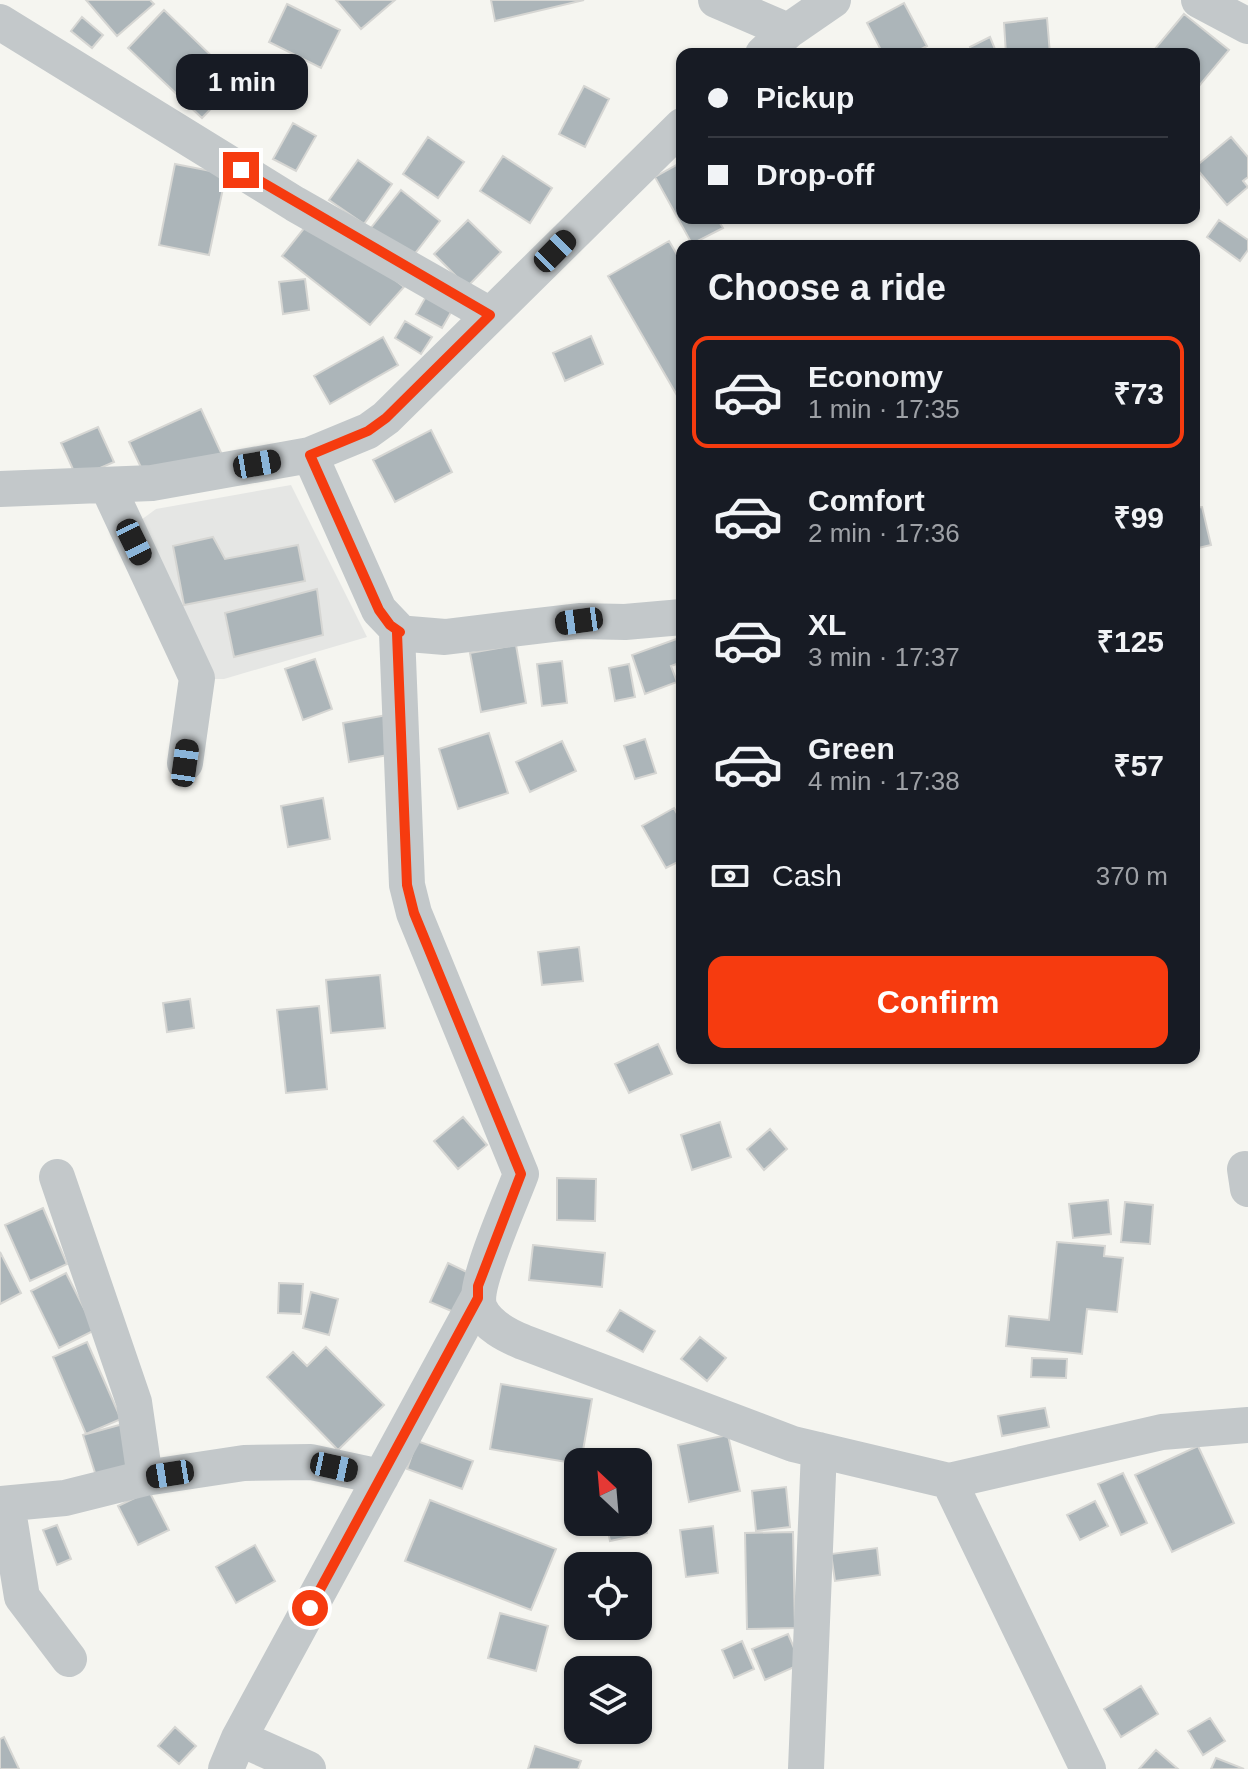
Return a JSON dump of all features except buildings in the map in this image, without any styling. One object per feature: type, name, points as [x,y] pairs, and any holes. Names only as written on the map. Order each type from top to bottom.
[{"type":"street","points":[[0,10],[17,0]]},
{"type":"street","points":[[716,0],[776,42],[833,0]]},
{"type":"street","points":[[1199,0],[1248,26]]},
{"type":"street","points":[[0,22],[295,204],[490,315]]},
{"type":"street","points":[[0,489],[152,483],[310,455],[368,431],[386,418],[676,132]]},
{"type":"street","points":[[310,455],[379,610],[390,625],[400,632],[397,633],[407,885],[414,913],[521,1174],[478,1286],[478,1298],[485,1315],[503,1334],[778,1438],[949,1481],[1162,1432],[1248,1425]]},
{"type":"street","points":[[107,485],[197,678],[185,763]]},
{"type":"street","points":[[397,633],[445,637],[579,621],[625,622],[676,618]]},
{"type":"street","points":[[57,1177],[134,1402],[145,1478]]},
{"type":"street","points":[[308,1769],[232,1754],[478,1298]]},
{"type":"street","points":[[806,1769],[819,1450]]},
{"type":"street","points":[[69,1659],[22,1597],[3,1504],[65,1498],[145,1478],[244,1463],[311,1462],[381,1477]]},
{"type":"street","points":[[949,1481],[1088,1769]]},
{"type":"shaded area","points":[[291,485],[367,637],[224,679],[178,679],[141,520],[156,509]]},
{"type":"route","points":[[241,170],[490,315],[386,418],[368,431],[310,455],[379,610],[390,625],[400,632],[397,633],[407,885],[414,913],[521,1174],[478,1286],[478,1298],[310,1608]]}]
